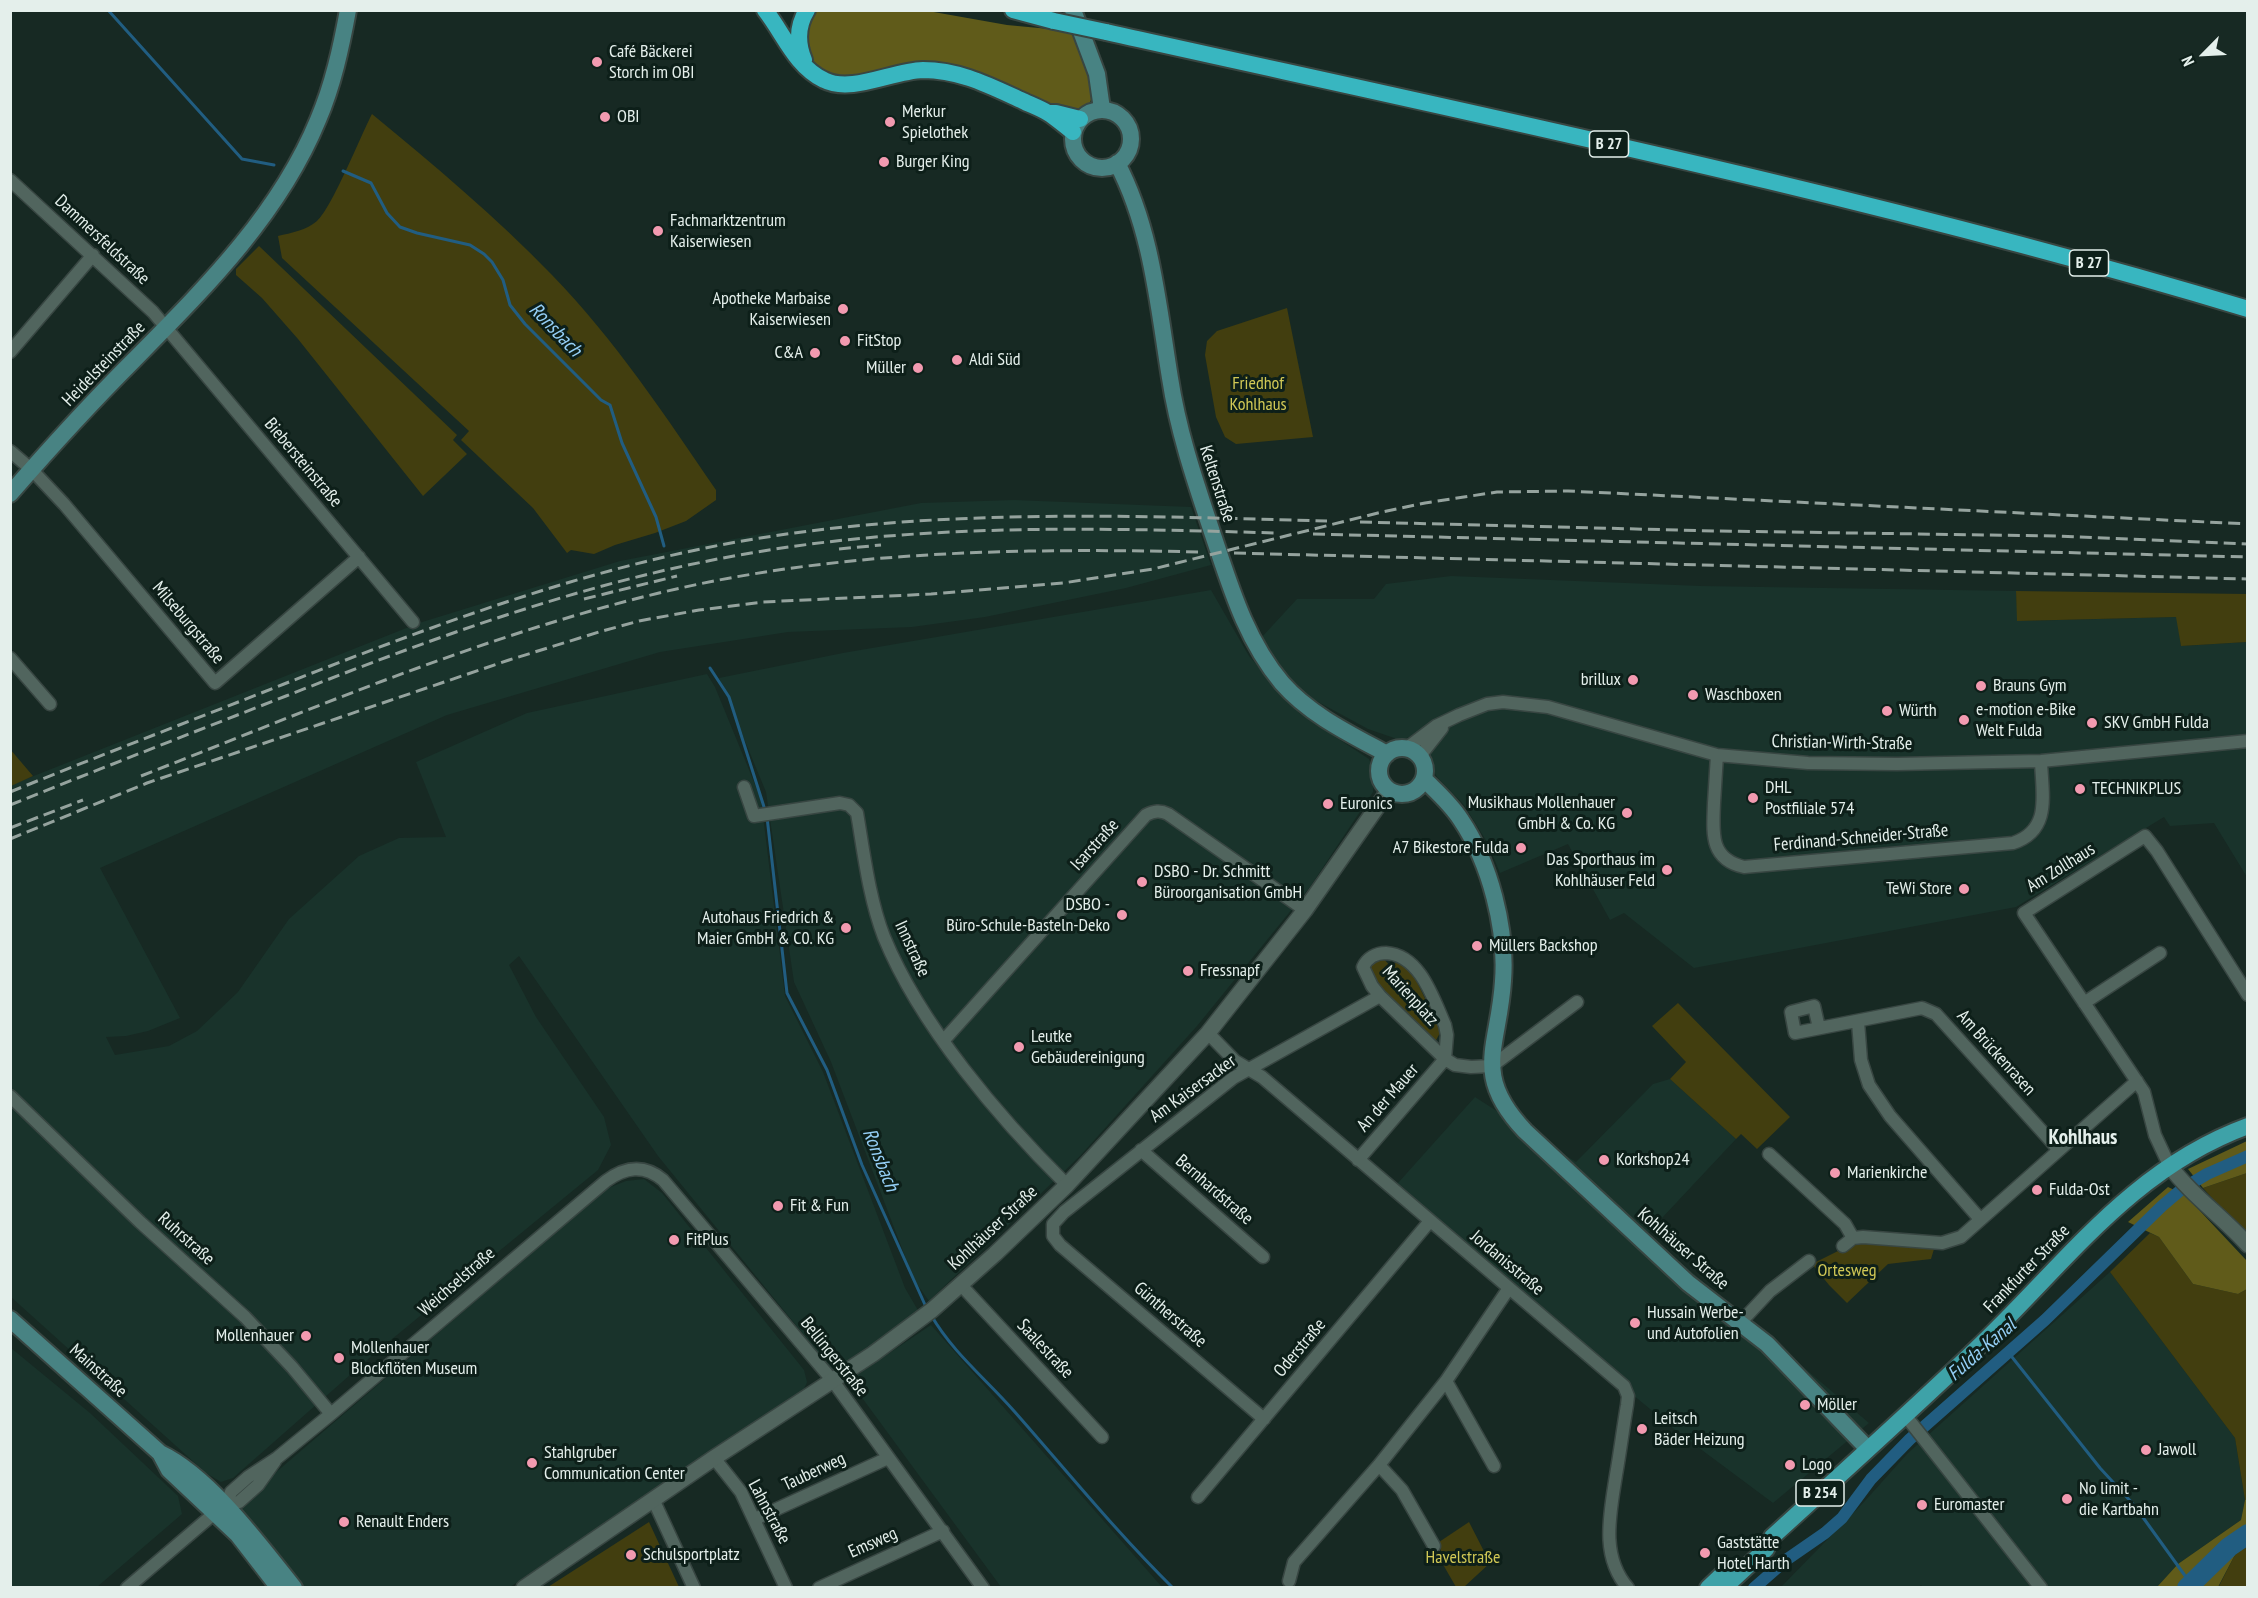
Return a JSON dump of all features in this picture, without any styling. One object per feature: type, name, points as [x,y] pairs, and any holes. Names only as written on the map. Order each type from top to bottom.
[{"type":"highway","points":[[765,10],[798,59],[824,81],[842,86],[921,70],[948,72],[985,82],[1076,125]]},
{"type":"highway","points":[[807,10],[800,24],[800,47],[803,58],[813,73]]},
{"type":"highway","name":"B 27","points":[[1012,10],[1765,180],[2016,243],[2247,309]]},
{"type":"highway","name":"B 27","points":[[2199,294],[2247,319]]},
{"type":"main road","name":"Heidelsteinstraße","points":[[10,494],[50,448],[166,329],[226,262],[271,205],[310,137],[333,77],[348,10]]},
{"type":"main road","points":[[1073,10],[1097,74],[1102,109]]},
{"type":"main road","points":[[1102,109],[1120,115],[1130,131],[1129,149],[1118,163],[1101,168],[1084,162],[1077,155],[1073,146],[1076,125],[1086,113],[1102,109]]},
{"type":"main road","name":"Keltenstraße","points":[[1118,163],[1144,228],[1171,389],[1185,450],[1245,625],[1262,656],[1283,684],[1298,699],[1314,712],[1387,754]]},
{"type":"main road","points":[[1399,748],[1414,752],[1425,767],[1421,784],[1412,792],[1400,794],[1389,790],[1382,782],[1381,762],[1387,754],[1399,748]]},
{"type":"main road","name":"Kohlhäuser Straße","points":[[1424,779],[1453,809],[1469,832],[1492,891],[1502,941],[1504,968],[1492,1066],[1495,1089],[1500,1101],[1525,1131],[1688,1284],[1741,1322],[1780,1357],[1868,1449]]},
{"type":"main road","name":"Frankfurter Straße","points":[[1724,1587],[1766,1549],[1772,1537],[1868,1449],[1910,1421],[1977,1348],[2106,1217],[2173,1172],[2210,1142],[2247,1126]]},
{"type":"main road","name":"Mainstraße","points":[[10,1319],[160,1453],[175,1460],[294,1587]]},
{"type":"main road","name":"Mainstraße","points":[[220,1510],[279,1587]]},
{"type":"main road","name":"Frankfurter Straße","points":[[1708,1587],[1759,1541],[1772,1537]]},
{"type":"street","name":"Dammersfeldstraße","points":[[10,180],[153,312],[166,329]]},
{"type":"street","points":[[10,352],[93,255]]},
{"type":"street","name":"Biebersteinstraße","points":[[166,329],[413,622]]},
{"type":"street","points":[[10,452],[32,470]]},
{"type":"street","name":"Milseburgstraße","points":[[32,470],[64,504],[215,683],[358,557]]},
{"type":"street","points":[[10,658],[50,704]]},
{"type":"street","name":"Christian-Wirth-Straße","points":[[1414,752],[1446,722],[1473,708],[1503,702],[1530,704],[1588,718],[1717,755],[1808,763],[1897,764],[2041,760],[2247,741]]},
{"type":"street","name":"Ferdinand-Schneider-Straße","points":[[1717,755],[1713,833],[1716,846],[1731,864],[1744,867],[2019,841],[2033,832],[2040,819],[2043,806],[2041,760]]},
{"type":"street","name":"Innstraße","points":[[744,787],[754,816],[840,803],[854,809],[875,910],[884,936],[905,979],[944,1040],[982,1092],[1042,1161],[1067,1185]]},
{"type":"street","name":"Kohlhäuser Straße","points":[[524,1587],[714,1458],[833,1381],[929,1313],[961,1285],[1067,1185],[1208,1033],[1305,910],[1389,790]]},
{"type":"street","name":"Isarstraße","points":[[944,1040],[1146,815],[1151,813],[1163,811],[1168,814],[1305,910]]},
{"type":"street","name":"Am Zollhaus","points":[[2173,1172],[2155,1135],[2144,1092],[2024,913],[2145,836],[2157,851],[2247,995]]},
{"type":"street","name":"Marienplatz","points":[[1445,1059],[1447,1035],[1445,1025],[1420,974],[1410,962],[1384,953],[1378,954],[1365,963],[1364,971],[1380,996],[1445,1059],[1455,1065],[1492,1066]]},
{"type":"street","points":[[2084,1003],[2160,953]]},
{"type":"street","name":"Am Kaisersacker","points":[[1054,1238],[1053,1224],[1064,1212],[1233,1078],[1380,996]]},
{"type":"street","points":[[1492,1066],[1577,1002]]},
{"type":"street","name":"Am Brückenrasen","points":[[1819,1028],[1922,1008],[1936,1014],[2059,1150]]},
{"type":"street","points":[[1858,1022],[1861,1060],[1869,1085],[1890,1116],[1980,1219]]},
{"type":"street","name":"Jordanisstraße","points":[[1208,1033],[1235,1061],[1262,1077],[1624,1386],[1628,1396],[1609,1533],[1618,1576],[1628,1587]]},
{"type":"street","name":"An der Mauer","points":[[1358,1160],[1445,1059]]},
{"type":"street","points":[[1769,1154],[1845,1224],[1848,1242],[1873,1237],[1942,1243],[1961,1237],[2137,1081]]},
{"type":"street","name":"Ruhrstraße","points":[[10,1096],[140,1222],[245,1317],[332,1414]]},
{"type":"street","name":"Bernhardstraße","points":[[1141,1150],[1263,1257]]},
{"type":"street","name":"Weichselstraße","points":[[127,1587],[220,1510],[231,1492],[248,1477],[277,1458],[332,1414],[606,1181],[621,1171],[639,1168]]},
{"type":"street","name":"Bellingerstraße","points":[[639,1168],[663,1180],[833,1381],[983,1587]]},
{"type":"street","points":[[2173,1172],[2228,1223],[2247,1245]]},
{"type":"street","name":"Oderstraße","points":[[1198,1497],[1430,1221]]},
{"type":"street","name":"Güntherstraße","points":[[1054,1238],[1264,1419]]},
{"type":"street","points":[[1741,1322],[1770,1291],[1809,1261]]},
{"type":"street","name":"Saalestraße","points":[[961,1285],[1102,1437]]},
{"type":"street","points":[[1289,1581],[1294,1562],[1379,1465],[1446,1381],[1509,1288]]},
{"type":"street","points":[[1446,1381],[1494,1466]]},
{"type":"street","points":[[1910,1421],[2041,1587]]},
{"type":"street","name":"Lahnstraße","points":[[714,1458],[741,1492],[786,1587]]},
{"type":"street","name":"Tauberweg","points":[[755,1519],[888,1458]]},
{"type":"street","points":[[1379,1465],[1402,1490],[1434,1546]]},
{"type":"street","points":[[653,1499],[694,1587]]},
{"type":"street","name":"Emsweg","points":[[819,1587],[943,1531]]},
{"type":"shaded area","points":[[812,10],[928,11],[1007,25],[1073,33],[1089,70],[1092,86],[1091,99],[1083,111],[1069,112],[1038,101],[966,68],[952,65],[922,66],[872,74],[829,73],[816,65],[807,46],[804,24]]},
{"type":"shaded area","points":[[1014,500],[1191,507],[1211,565],[1126,588],[985,617],[912,627],[788,632],[660,652],[447,715],[100,868],[180,1018],[148,1031],[126,1036],[106,1037],[115,1055],[169,1046],[197,1031],[238,992],[289,919],[359,856],[399,838],[446,837],[416,762],[527,713],[707,674],[715,687],[761,799],[785,996],[823,1072],[905,1288],[919,1312],[834,1372],[658,1156],[519,956],[509,965],[536,1017],[604,1117],[611,1145],[598,1170],[375,1353],[233,1478],[221,1482],[206,1473],[11,1297],[11,785],[419,623],[620,561],[921,503]]},
{"type":"shaded area","points":[[1451,576],[1701,586],[2016,591],[2018,621],[2177,617],[2181,646],[2247,642],[2247,877],[2214,823],[2170,826],[2164,817],[2016,907],[1694,968],[1624,913],[1610,920],[1568,844],[1500,873],[1487,842],[1464,805],[1437,777],[1431,766],[1431,756],[1413,736],[1400,740],[1368,729],[1311,698],[1287,676],[1261,638],[1297,599],[1374,599],[1386,584]]},
{"type":"shaded area","points":[[1211,590],[1249,656],[1299,713],[1369,759],[1374,772],[1373,792],[1310,887],[1197,1026],[1080,1156],[929,1301],[914,1280],[831,1062],[794,982],[766,792],[719,678],[843,653]]},
{"type":"shaded area","points":[[1670,1079],[1736,1139],[1647,1234],[1869,1423],[1773,1503],[1679,1433],[1389,1193],[1475,1097],[1576,1162],[1653,1084]]},
{"type":"shaded area","points":[[2247,1141],[2247,1173],[2203,1188],[2188,1169]]},
{"type":"shaded area","points":[[644,1179],[662,1193],[804,1370],[807,1382],[802,1394],[510,1587],[299,1587],[232,1510],[606,1189],[626,1181]]},
{"type":"shaded area","points":[[2168,1187],[2185,1195],[2247,1261],[2247,1289],[2238,1294],[2193,1284],[2159,1237],[2128,1222]]},
{"type":"shaded area","points":[[2110,1272],[2235,1438],[2245,1500],[2241,1520],[2178,1564],[2157,1587],[1923,1588],[1921,1585],[1918,1588],[1780,1588],[1864,1502],[1907,1454]]},
{"type":"shaded area","points":[[931,1325],[1162,1587],[1001,1587],[849,1380]]},
{"type":"shaded area","points":[[11,1348],[90,1413],[178,1496],[182,1514],[97,1587],[11,1587]]},
{"type":"shaded area","points":[[2247,1499],[2247,1547],[2238,1549],[2218,1587],[2157,1587],[2178,1564],[2241,1520]]},
{"type":"green space","points":[[372,114],[487,212],[575,300],[597,325],[658,406],[716,490],[716,500],[686,521],[655,533],[594,554],[571,550],[567,553],[533,508],[461,440],[469,431],[282,258],[278,236],[309,227],[323,214]]},
{"type":"green space","points":[[259,246],[457,435],[453,440],[467,454],[423,496],[298,339],[262,298],[236,275],[236,269]]},
{"type":"green space","name":"Friedhof Kohlhaus","points":[[1287,308],[1313,437],[1236,444],[1225,437],[1216,417],[1205,355],[1207,341],[1217,331]]},
{"type":"green space","points":[[2016,591],[2247,594],[2247,642],[2181,646],[2176,617],[2017,621]]},
{"type":"green space","points":[[10,749],[33,776],[11,786],[10,786]]},
{"type":"green space","points":[[1383,958],[1391,967],[1399,960],[1412,972],[1441,1031],[1435,1042],[1373,980],[1367,969],[1376,959]]},
{"type":"green space","points":[[1678,1003],[1790,1117],[1757,1149],[1741,1134],[1736,1139],[1670,1079],[1686,1062],[1652,1026]]},
{"type":"green space","points":[[2247,1173],[2247,1237],[2203,1188]]},
{"type":"green space","points":[[2150,1233],[2159,1237],[2193,1284],[2238,1294],[2247,1289],[2247,1499],[2245,1500],[2235,1438],[2110,1272]]},
{"type":"green space","name":"Ortesweg","points":[[1858,1241],[1924,1242],[1934,1249],[1931,1259],[1888,1264],[1847,1303],[1812,1264]]},
{"type":"green space","name":"Schulsportplatz","points":[[649,1522],[679,1587],[548,1587]]},
{"type":"green space","name":"Havelstraße","points":[[1469,1522],[1490,1563],[1464,1587],[1456,1587],[1441,1561],[1439,1542]]},
{"type":"green space","points":[[2247,1547],[2247,1587],[2218,1588],[2238,1549]]},
{"type":"waterway","name":"Ronsbach","points":[[108,10],[242,159],[274,165]]},
{"type":"waterway","name":"Ronsbach","points":[[343,171],[371,183],[387,213],[400,227],[470,245],[492,262],[503,280],[510,305],[525,324],[601,400],[610,405],[622,443],[656,517],[664,546]]},
{"type":"waterway","name":"Ronsbach","points":[[710,668],[729,697],[765,810]]},
{"type":"waterway","name":"Ronsbach","points":[[767,817],[787,993],[827,1070],[862,1165],[926,1307]]},
{"type":"waterway","name":"Fulda-Kanal","points":[[1754,1588],[1786,1560],[1825,1533],[1842,1518],[1871,1479],[1910,1439],[2045,1320],[2162,1206],[2182,1189],[2207,1174],[2248,1156]]},
{"type":"waterway","name":"Ronsbach","points":[[931,1315],[949,1342],[1173,1588]]},
{"type":"waterway","points":[[2008,1352],[2100,1468],[2134,1505],[2191,1584]]},
{"type":"waterway","points":[[2187,1588],[2229,1547],[2248,1534]]},
{"type":"railway","points":[[10,839],[147,783],[509,660],[639,621],[763,602],[931,594],[1063,583],[1153,569],[1382,512],[1497,492],[1568,491],[2248,524]]},
{"type":"railway","points":[[10,792],[457,619],[574,581],[693,551],[754,539],[825,529],[968,518],[1111,516],[1327,521]]},
{"type":"railway","points":[[1360,522],[1716,531],[2058,536],[2248,544]]},
{"type":"railway","points":[[10,805],[400,652],[573,594],[691,564],[816,543],[947,532],[1079,529],[1277,533]]},
{"type":"railway","points":[[1313,534],[2248,557]]},
{"type":"railway","points":[[839,549],[881,545]]},
{"type":"railway","points":[[141,776],[462,652],[593,610],[659,593],[793,568],[861,560],[997,552],[1201,552]]},
{"type":"railway","points":[[1234,553],[2248,579]]},
{"type":"railway","points":[[584,599],[677,576]]},
{"type":"railway","points":[[10,828],[83,800]]},
{"type":"place","name":"Café Bäckerei Storch im OBI","points":[[597,62]]},
{"type":"place","name":"OBI","points":[[605,117]]},
{"type":"place","name":"Merkur Spielothek","points":[[890,122]]},
{"type":"place","name":"Burger King","points":[[884,162]]},
{"type":"place","name":"Fachmarktzentrum Kaiserwiesen","points":[[658,231]]},
{"type":"place","name":"Apotheke Marbaise Kaiserwiesen","points":[[843,309]]},
{"type":"place","name":"FitStop","points":[[845,341]]},
{"type":"place","name":"C&A","points":[[815,353]]},
{"type":"place","name":"Aldi Süd","points":[[957,360]]},
{"type":"place","name":"Müller","points":[[918,368]]},
{"type":"place","name":"brillux","points":[[1633,680]]},
{"type":"place","name":"Brauns Gym","points":[[1981,686]]},
{"type":"place","name":"Waschboxen","points":[[1693,695]]},
{"type":"place","name":"Würth","points":[[1887,711]]},
{"type":"place","name":"e-motion e-Bike Welt Fulda","points":[[1964,720]]},
{"type":"place","name":"SKV GmbH Fulda","points":[[2092,723]]},
{"type":"place","name":"TECHNIKPLUS","points":[[2080,789]]},
{"type":"place","name":"DHL Postfiliale 574","points":[[1753,798]]},
{"type":"place","name":"Euronics","points":[[1328,804]]},
{"type":"place","name":"Musikhaus Mollenhauer GmbH & Co. KG","points":[[1627,813]]},
{"type":"place","name":"A7 Bikestore Fulda","points":[[1521,848]]},
{"type":"place","name":"Das Sporthaus im Kohlhäuser Feld","points":[[1667,870]]},
{"type":"place","name":"DSBO - Dr. Schmitt Büroorganisation GmbH","points":[[1142,882]]},
{"type":"place","name":"TeWi Store","points":[[1964,889]]},
{"type":"place","name":"DSBO - Büro-Schule-Basteln-Deko","points":[[1122,915]]},
{"type":"place","name":"Autohaus Friedrich & Maier GmbH & C0. KG","points":[[846,928]]},
{"type":"place","name":"Müllers Backshop","points":[[1477,946]]},
{"type":"place","name":"Fressnapf","points":[[1188,971]]},
{"type":"place","name":"Leutke Gebäudereinigung","points":[[1019,1047]]},
{"type":"place","name":"Korkshop24","points":[[1604,1160]]},
{"type":"place","name":"Marienkirche","points":[[1835,1173]]},
{"type":"place","name":"Fulda-Ost","points":[[2037,1190]]},
{"type":"place","name":"Fit & Fun","points":[[778,1206]]},
{"type":"place","name":"FitPlus","points":[[674,1240]]},
{"type":"place","name":"Hussain Werbe- und Autofolien","points":[[1635,1323]]},
{"type":"place","name":"Mollenhauer","points":[[306,1336]]},
{"type":"place","name":"Mollenhauer Blockflöten Museum","points":[[339,1358]]},
{"type":"place","name":"Möller","points":[[1805,1405]]},
{"type":"place","name":"Leitsch Bäder Heizung","points":[[1642,1429]]},
{"type":"place","name":"Jawoll","points":[[2146,1450]]},
{"type":"place","name":"Stahlgruber Communication Center","points":[[532,1463]]},
{"type":"place","name":"Logo","points":[[1790,1465]]},
{"type":"place","name":"No limit - die Kartbahn","points":[[2067,1499]]},
{"type":"place","name":"Euromaster","points":[[1922,1505]]},
{"type":"place","name":"Renault Enders","points":[[344,1522]]},
{"type":"place","name":"Gaststätte Hotel Harth","points":[[1705,1553]]},
{"type":"place","name":"Schulsportplatz","points":[[631,1555]]},
{"type":"district","name":"Kohlhaus","points":[[2083,1138]]}]
